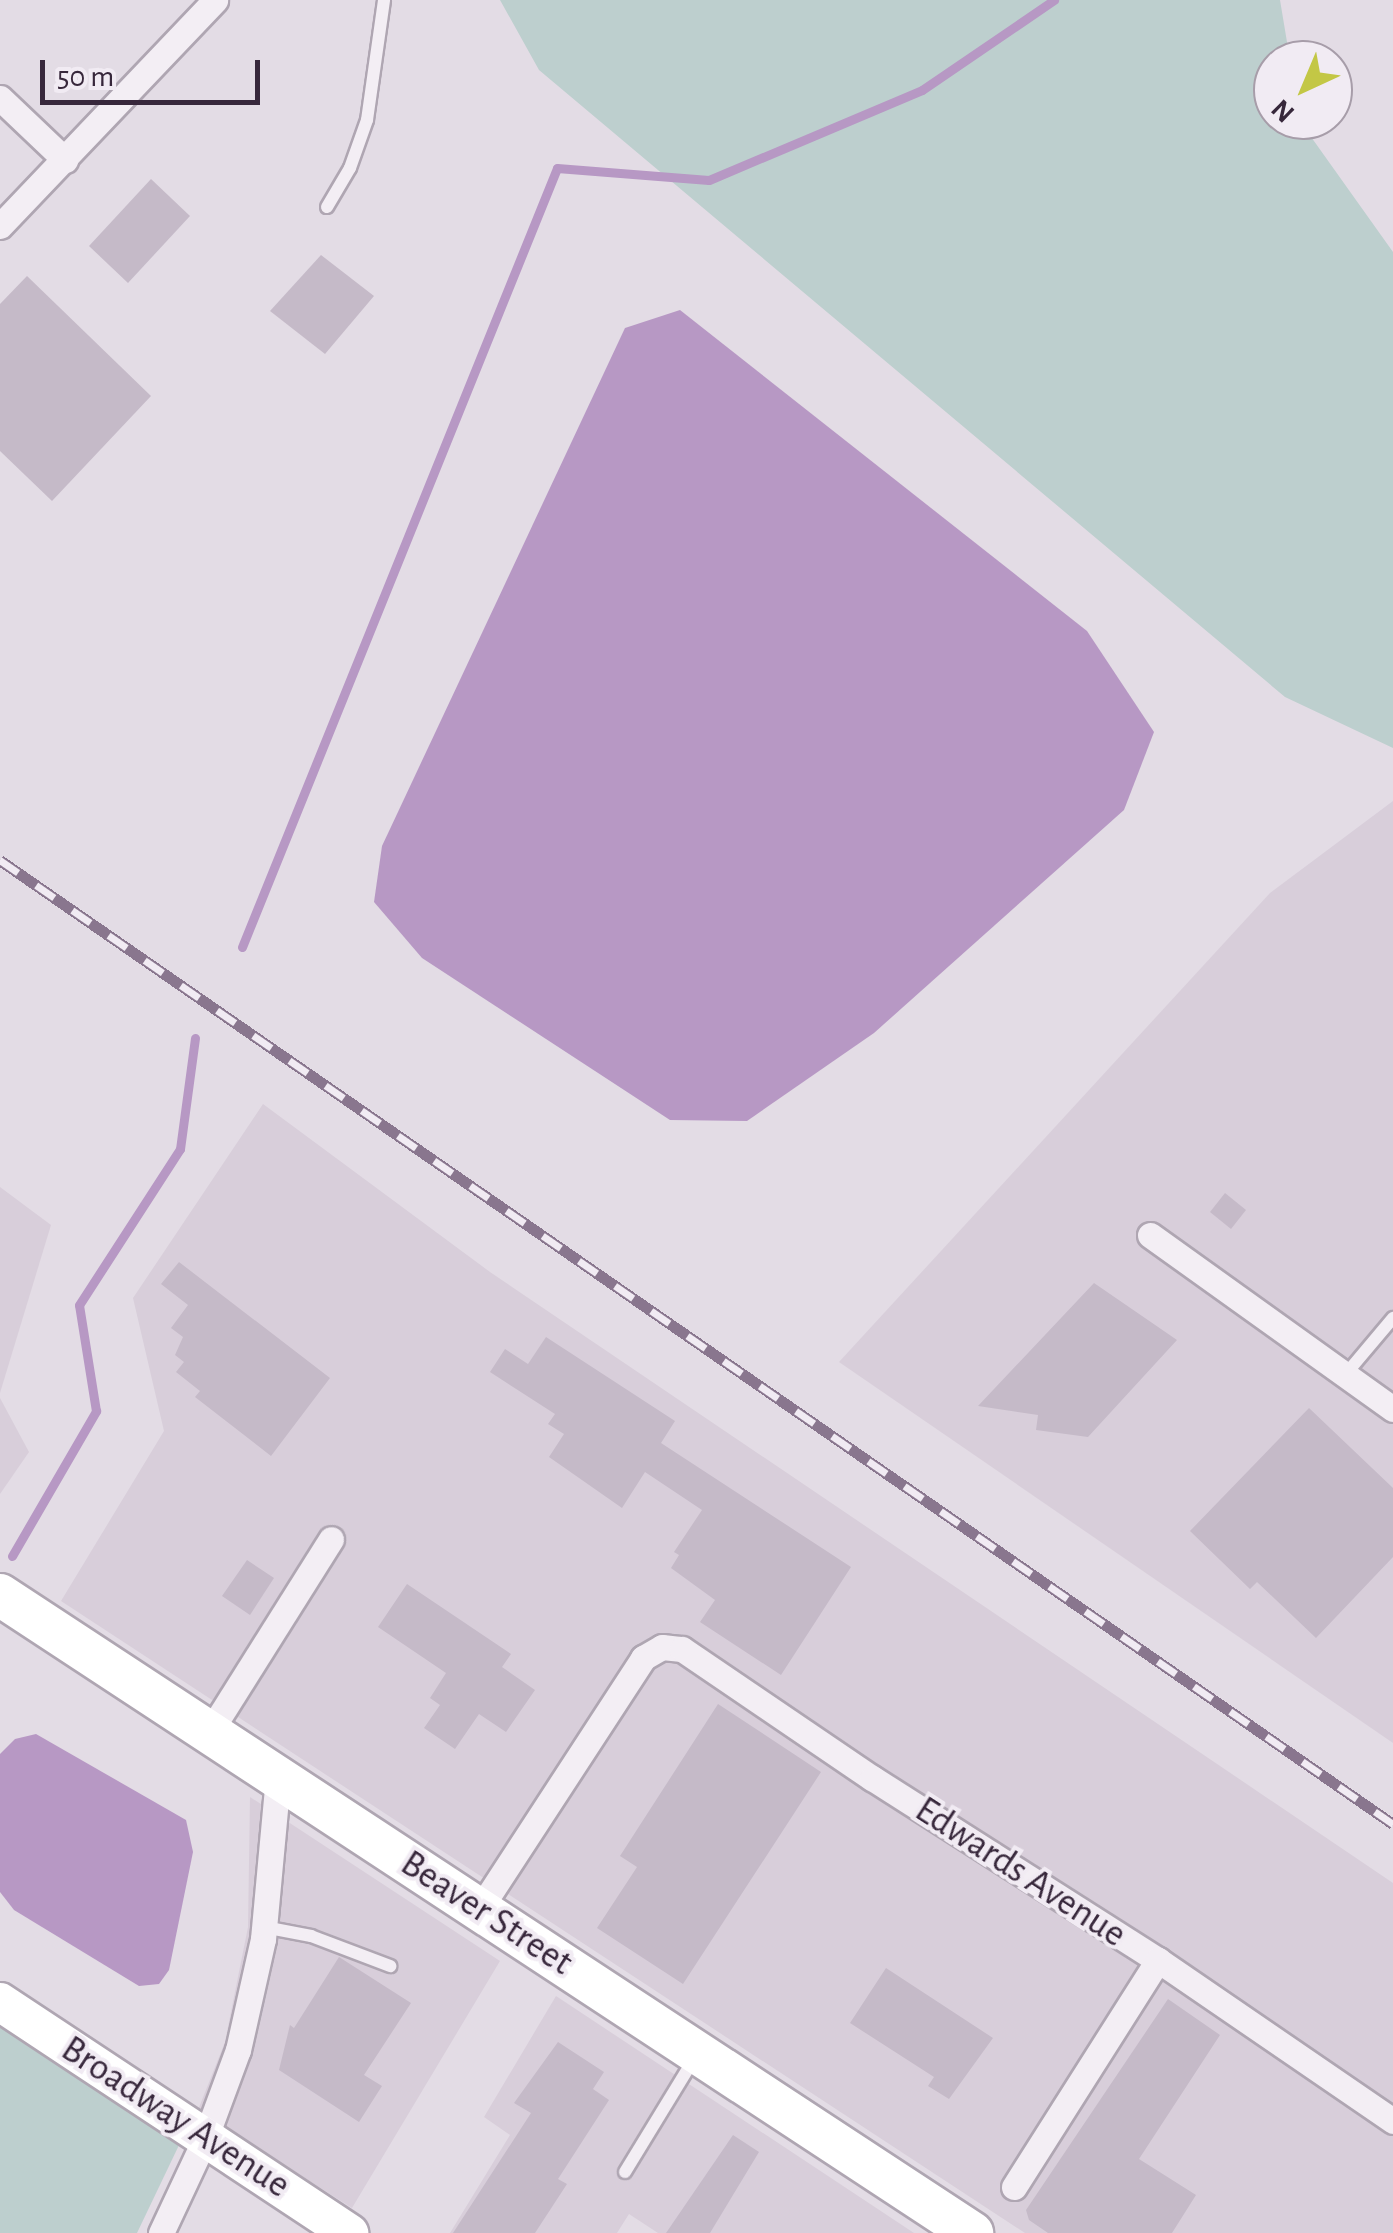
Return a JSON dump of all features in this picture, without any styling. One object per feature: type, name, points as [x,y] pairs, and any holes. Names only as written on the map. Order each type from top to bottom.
[{"type":"main road","name":"Beaver Street","points":[[0,1595],[972,2233]]},
{"type":"street","points":[[0,226],[215,0]]},
{"type":"street","points":[[0,98],[66,160]]},
{"type":"street","points":[[1150,1235],[1393,1409]]},
{"type":"street","points":[[209,1733],[331,1538]]},
{"type":"street","name":"Edwards Avenue","points":[[479,1910],[643,1658],[662,1647],[682,1649],[872,1778],[1158,1960],[1393,2120]]},
{"type":"street","points":[[161,2233],[205,2138],[238,2050],[264,1926],[278,1777]]},
{"type":"street","points":[[1014,2187],[1158,1960]]},
{"type":"street","name":"Broadway Avenue","points":[[0,2002],[349,2233]]},
{"type":"lane","points":[[327,207],[350,168],[368,120],[384,0]]},
{"type":"lane","points":[[1345,1374],[1393,1318]]},
{"type":"lane","points":[[264,1926],[311,1936],[390,1966]]},
{"type":"lane","points":[[625,2172],[698,2053]]},
{"type":"shaded area","points":[[500,0],[1280,0],[1287,40],[1253,40],[1253,140],[1313,140],[1393,252],[1393,748],[1285,697],[539,70]]},
{"type":"shaded area","points":[[680,310],[1087,631],[1154,732],[1124,810],[874,1033],[747,1121],[670,1120],[422,958],[374,902],[382,846],[625,328]]},
{"type":"shaded area","points":[[1393,801],[1393,1743],[839,1362],[1270,893]]},
{"type":"shaded area","points":[[263,1104],[490,1272],[1393,1883],[1393,2233],[1025,2233],[61,1601],[164,1431],[133,1298]]},
{"type":"shaded area","points":[[0,1187],[51,1225],[0,1393]]},
{"type":"shaded area","points":[[0,1398],[29,1452],[0,1494]]},
{"type":"shaded area","points":[[36,1734],[186,1820],[193,1852],[169,1970],[159,1984],[139,1986],[14,1910],[0,1892],[0,1754],[15,1739]]},
{"type":"shaded area","points":[[250,1797],[500,1961],[352,2208],[198,2110],[225,2042],[248,1927]]},
{"type":"shaded area","points":[[556,1996],[914,2233],[658,2233],[629,2214],[617,2233],[450,2233],[510,2135],[484,2117]]},
{"type":"shaded area","points":[[0,2022],[180,2143],[137,2233],[0,2233]]},
{"type":"building","points":[[151,179],[190,216],[128,283],[89,246]]},
{"type":"building","points":[[321,255],[374,296],[325,354],[270,311]]},
{"type":"building","points":[[27,276],[151,396],[52,501],[0,451],[0,304]]},
{"type":"building","points":[[1225,1193],[1246,1210],[1231,1229],[1210,1212]]},
{"type":"building","points":[[179,1262],[330,1378],[271,1456],[195,1397],[200,1391],[176,1372],[184,1362],[175,1355],[183,1337],[171,1328],[188,1305],[161,1284]]},
{"type":"building","points":[[1094,1283],[1177,1340],[1088,1437],[1036,1430],[1038,1415],[978,1406]]},
{"type":"building","points":[[546,1337],[675,1421],[661,1443],[851,1567],[781,1675],[700,1622],[715,1600],[671,1568],[679,1555],[674,1552],[702,1510],[645,1472],[622,1508],[549,1457],[564,1434],[548,1424],[555,1414],[490,1372],[505,1349],[528,1364]]},
{"type":"building","points":[[1309,1408],[1393,1488],[1393,1557],[1316,1638],[1257,1582],[1250,1589],[1190,1531]]},
{"type":"building","points":[[247,1560],[274,1578],[250,1615],[222,1596]]},
{"type":"building","points":[[407,1584],[511,1654],[502,1667],[535,1690],[506,1732],[479,1714],[455,1749],[424,1728],[440,1705],[430,1698],[446,1673],[378,1627]]},
{"type":"building","points":[[718,1704],[821,1772],[683,1984],[597,1928],[637,1867],[620,1856]]},
{"type":"building","points":[[339,1957],[411,2003],[364,2075],[382,2086],[359,2122],[279,2070],[290,2025],[294,2028]]},
{"type":"building","points":[[886,1968],[993,2038],[949,2099],[928,2086],[934,2077],[850,2023]]},
{"type":"building","points":[[1168,1999],[1220,2035],[1139,2159],[1196,2195],[1172,2233],[1048,2233],[1029,2220],[1026,2210]]},
{"type":"building","points":[[558,2042],[604,2072],[593,2089],[609,2100],[558,2179],[567,2184],[535,2233],[453,2233],[531,2113],[514,2103]]},
{"type":"building","points":[[733,2135],[759,2152],[710,2233],[666,2233]]},
{"type":"waterway","points":[[242,947],[557,168],[709,180],[922,90],[1054,0]]},
{"type":"waterway","points":[[12,1556],[96,1411],[79,1305],[180,1149],[195,1038]]},
{"type":"railway","points":[[0,860],[1393,1824]]}]
